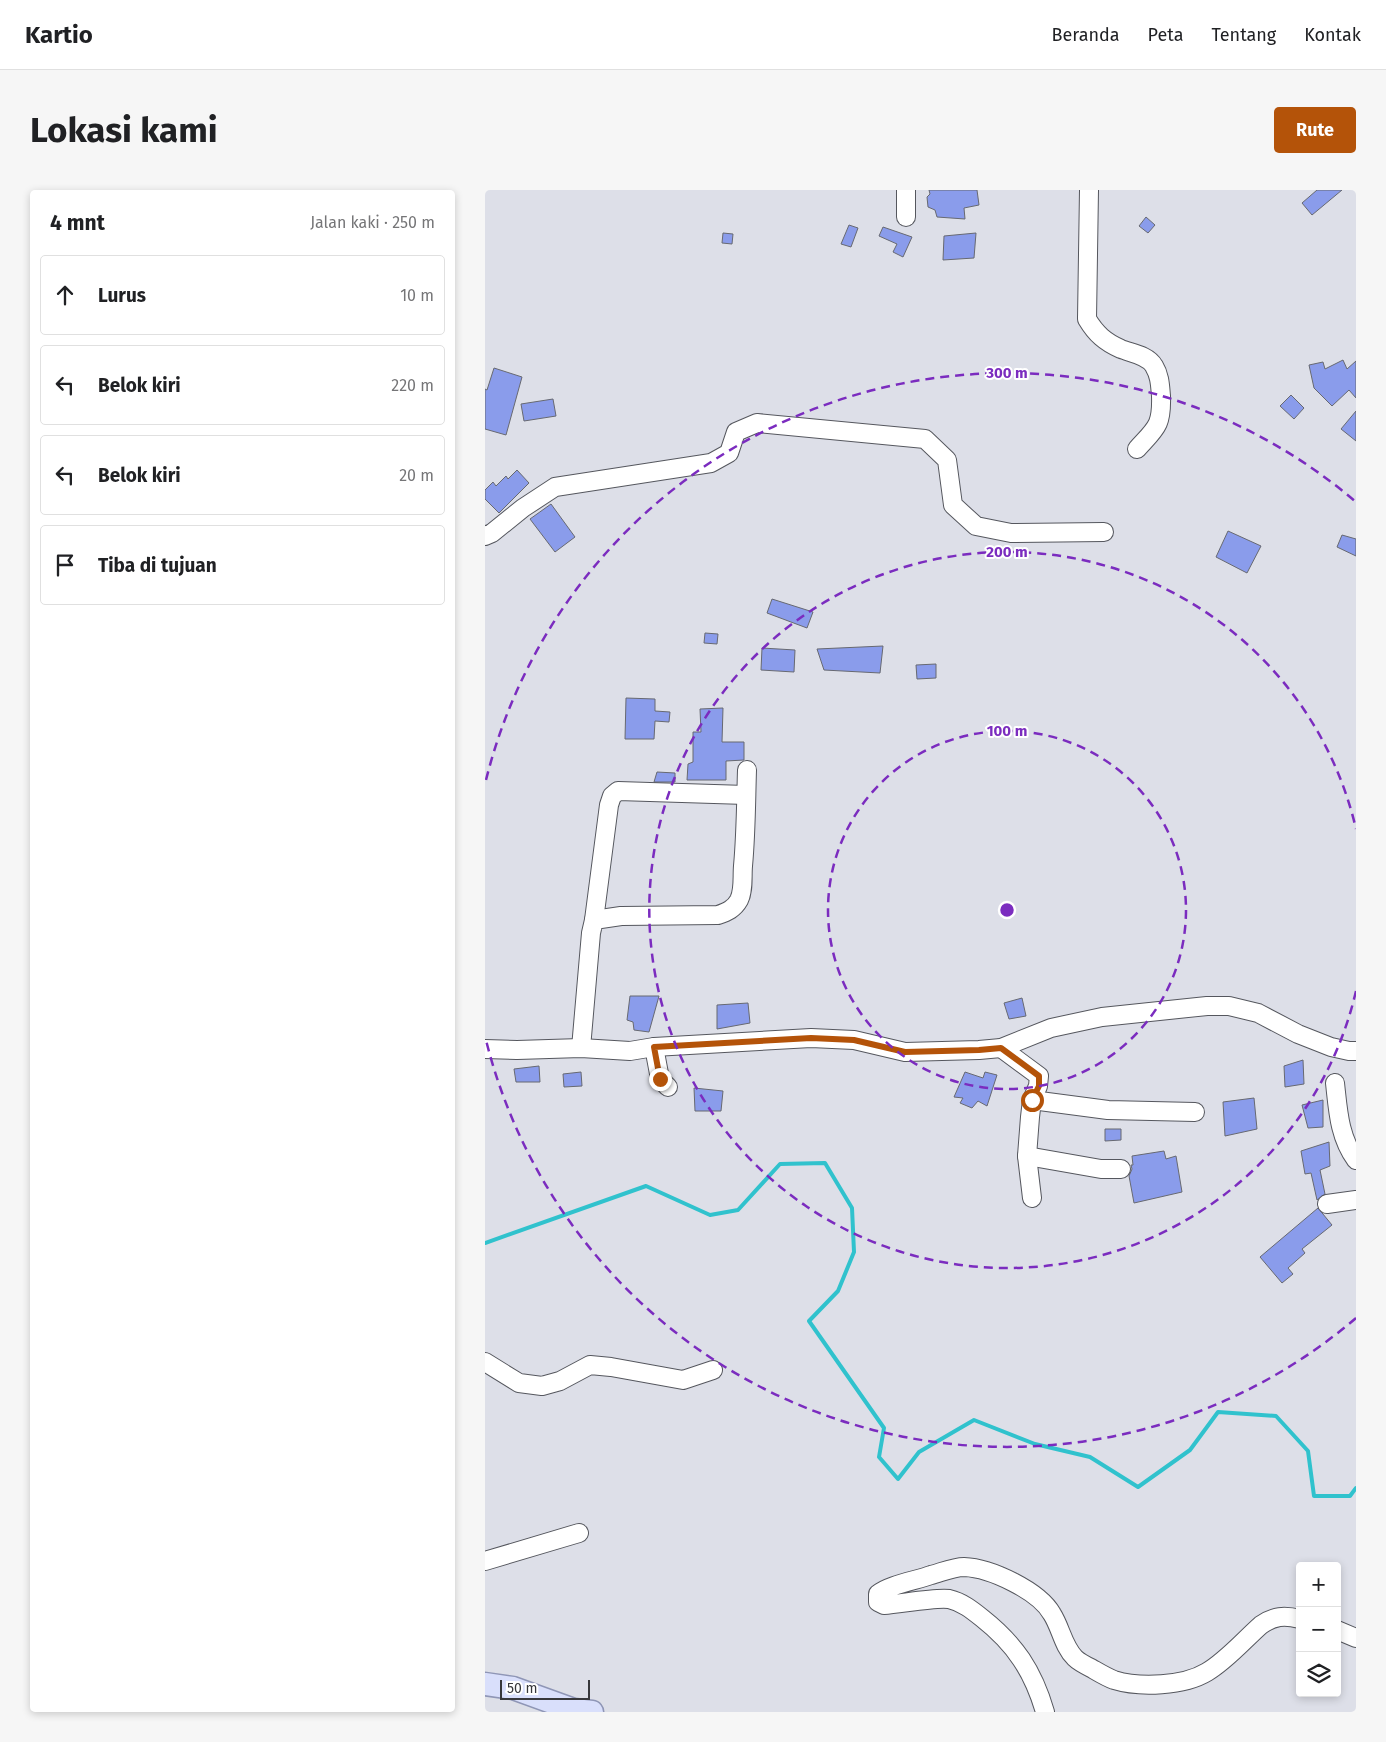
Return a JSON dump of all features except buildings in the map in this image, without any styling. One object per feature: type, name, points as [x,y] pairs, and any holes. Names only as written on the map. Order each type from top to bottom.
[{"type":"main road","points":[[485,1684],[513,1688],[578,1711]]},
{"type":"street","points":[[906,190],[906,217]]},
{"type":"street","points":[[1089,190],[1087,319],[1095,332],[1108,342],[1153,364],[1160,380],[1160,421],[1137,449]]},
{"type":"street","points":[[485,536],[492,533],[523,508],[555,487],[711,463],[729,453],[736,432],[757,423],[925,439],[947,460],[953,505],[976,526],[1011,533],[1104,532]]},
{"type":"street","points":[[594,920],[621,916],[718,915],[734,908],[742,888],[746,840],[747,770]]},
{"type":"street","points":[[581,1048],[591,933],[609,805],[612,796],[618,791],[746,794]]},
{"type":"street","points":[[485,1049],[581,1048],[630,1050],[811,1038],[854,1040],[905,1052],[979,1050],[1001,1048],[1051,1028],[1102,1017],[1207,1006],[1229,1006],[1258,1014],[1298,1034],[1331,1047],[1356,1051]]},
{"type":"street","points":[[654,1047],[660,1079],[668,1087]]},
{"type":"street","points":[[1001,1048],[1039,1076],[1039,1086],[1032,1100],[1027,1156],[1032,1198]]},
{"type":"street","points":[[1335,1083],[1340,1121],[1346,1145],[1356,1160]]},
{"type":"street","points":[[1032,1100],[1108,1110],[1195,1112]]},
{"type":"street","points":[[1027,1156],[1101,1169],[1121,1169]]},
{"type":"street","points":[[1327,1204],[1356,1200]]},
{"type":"street","points":[[485,1362],[519,1383],[542,1386],[560,1381],[590,1365],[683,1380],[713,1370]]},
{"type":"street","points":[[485,1561],[579,1533]]},
{"type":"street","points":[[1045,1712],[1036,1685],[1023,1660],[997,1630],[974,1612],[960,1603],[947,1599],[884,1606],[878,1602],[878,1594],[890,1587],[964,1567],[988,1572],[1033,1594],[1046,1605],[1053,1615],[1066,1646],[1078,1661],[1116,1680],[1140,1683],[1162,1684],[1194,1679],[1208,1672],[1270,1619],[1277,1616],[1296,1618]]},
{"type":"street","points":[[1341,1632],[1356,1638]]},
{"type":"waterway","points":[[485,1243],[646,1186],[710,1215],[738,1210],[780,1164],[825,1163],[852,1208],[854,1252],[838,1291],[809,1321],[884,1428],[879,1457],[898,1479],[919,1452],[974,1420],[1035,1444],[1090,1457],[1138,1487],[1190,1450],[1218,1412],[1276,1416],[1308,1451],[1314,1496],[1350,1496],[1356,1488]]},
{"type":"route","points":[[660,1079],[654,1047],[840,1038],[905,1052],[1001,1048],[1039,1076],[1039,1086],[1032,1100]]}]
